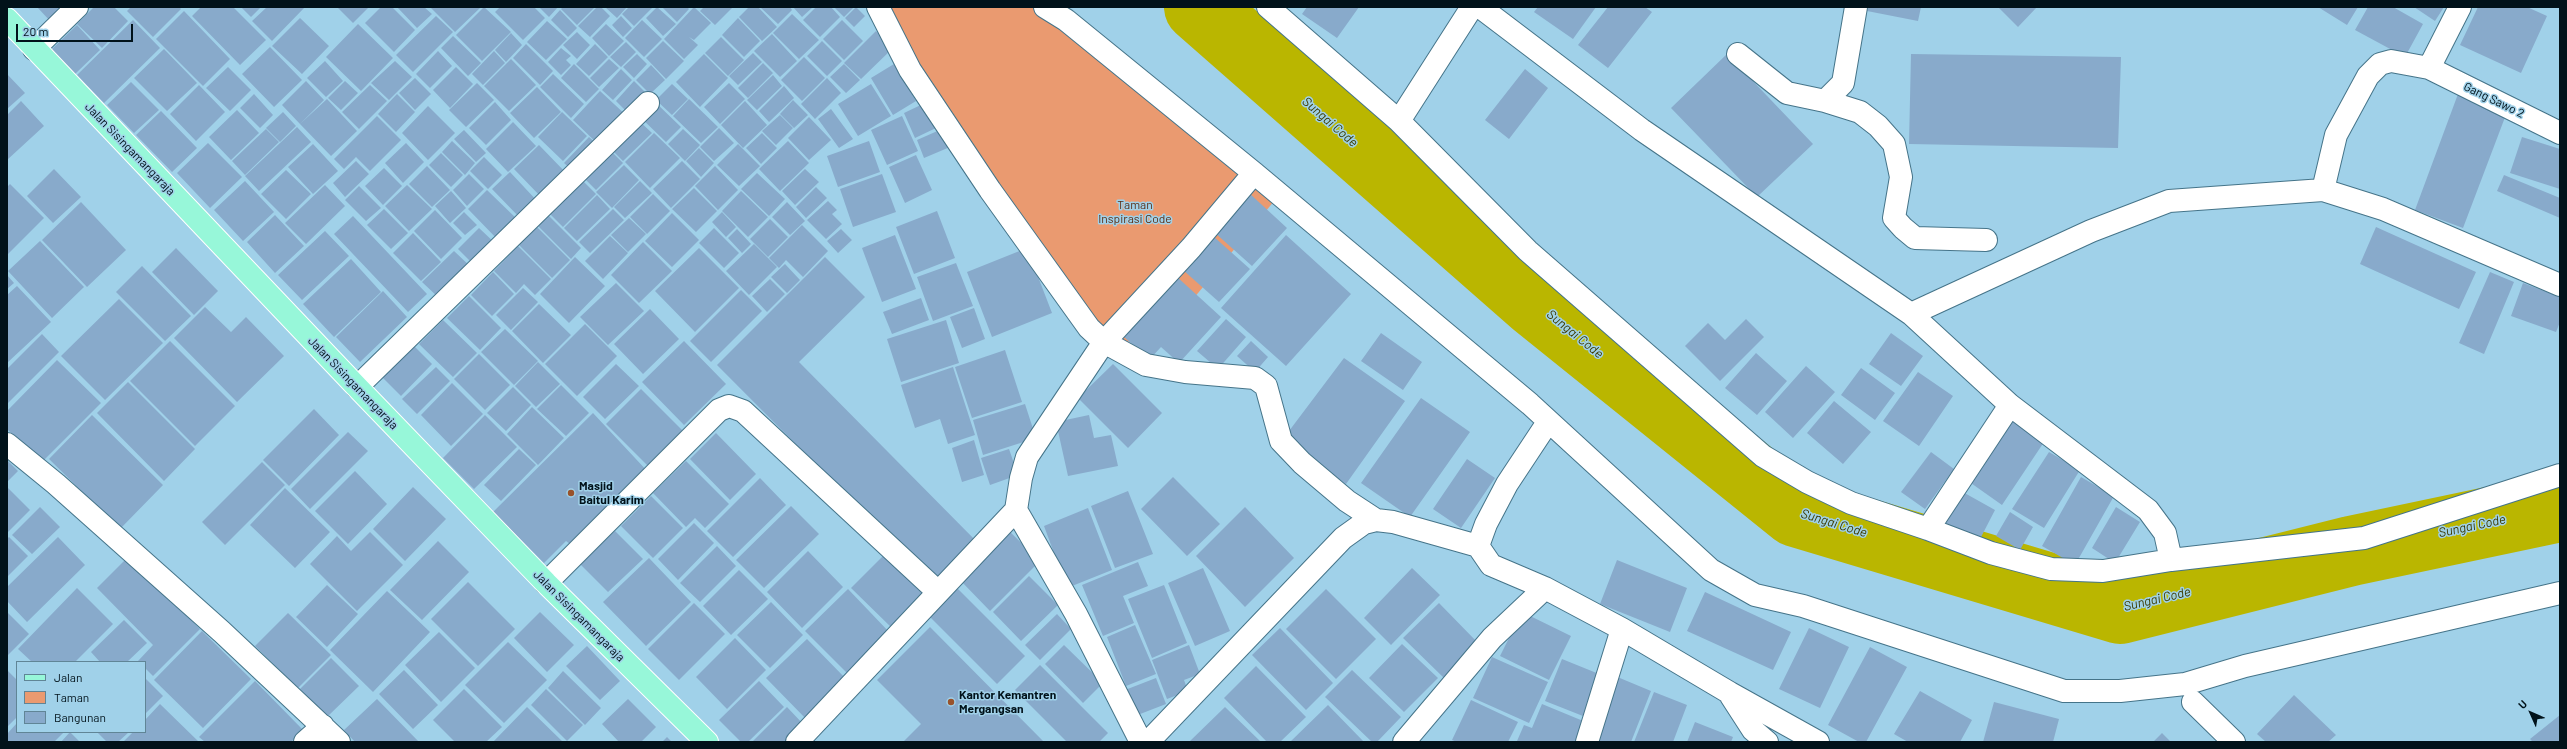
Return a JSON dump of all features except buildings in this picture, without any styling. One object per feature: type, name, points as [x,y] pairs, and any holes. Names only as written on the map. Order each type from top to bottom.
[{"type":"main road","name":"Jalan Sisingamangaraja","points":[[7,18],[34,49],[357,388],[546,583],[707,742]]},
{"type":"street","points":[[34,49],[77,7]]},
{"type":"street","points":[[878,7],[910,70],[990,190],[1089,328],[1104,342],[1146,365],[1185,372],[1255,378],[1266,386],[1280,441],[1302,463],[1347,501],[1376,520]]},
{"type":"street","points":[[1046,7],[1066,20],[1254,173],[1548,422],[1711,570],[1755,595],[1803,606],[2064,691],[2120,691],[2186,684],[2245,666],[2560,593]]},
{"type":"street","points":[[1268,7],[1399,121],[1528,251],[1764,456],[1806,482],[1851,502],[1928,529],[1991,554],[2051,569],[2103,572],[2171,560],[2364,538],[2560,475]]},
{"type":"street","points":[[1399,121],[1472,7]]},
{"type":"street","points":[[1480,7],[1642,130],[1912,314],[2010,405],[2148,510],[2165,533],[2171,560]]},
{"type":"street","points":[[2429,68],[2460,7]]},
{"type":"street","points":[[1825,101],[1843,83],[1855,15]]},
{"type":"street","points":[[1738,54],[1787,93],[1825,101],[1860,112],[1878,126],[1894,144],[1901,177],[1894,218],[1903,228],[1916,238],[1986,240]]},
{"type":"street","name":"Gang Sawo 2","points":[[2323,190],[2336,136],[2374,69],[2380,64],[2391,62],[2429,68],[2560,133]]},
{"type":"street","points":[[357,388],[648,103]]},
{"type":"street","points":[[797,742],[1016,510],[1021,478],[1027,458],[1104,342],[1191,248],[1254,173]]},
{"type":"street","points":[[1912,314],[2091,231],[2169,201],[2323,190],[2383,209],[2560,285]]},
{"type":"street","points":[[1928,529],[2010,405]]},
{"type":"street","points":[[546,583],[719,410],[729,406],[743,411],[938,592]]},
{"type":"street","points":[[1478,546],[1486,524],[1507,484],[1548,422]]},
{"type":"street","points":[[7,444],[56,484],[339,742]]},
{"type":"street","points":[[1016,510],[1076,614],[1141,742]]},
{"type":"street","points":[[1148,742],[1343,538],[1364,523],[1376,520],[1393,522],[1478,546],[1491,565],[1545,588],[1622,629],[1730,693],[1818,742]]},
{"type":"street","points":[[1404,742],[1492,638],[1545,588]]},
{"type":"street","points":[[1588,742],[1622,629]]},
{"type":"street","points":[[1730,693],[1753,730],[1767,742]]},
{"type":"street","points":[[2193,702],[2234,742]]},
{"type":"street","points":[[305,742],[323,726]]},
{"type":"green space","name":"Taman Inspirasi Code","points":[[889,7],[1045,7],[1275,200],[1155,345],[1107,339],[910,70]]},
{"type":"waterway","name":"Sungai Code","points":[[1199,7],[1535,302],[1796,512],[2120,609],[2351,551],[2560,507]]},
{"type":"place","name":"Masjid Baitul Karim","points":[[571,493]]},
{"type":"place","name":"Kantor Kemantren Mergangsan","points":[[951,702]]}]
